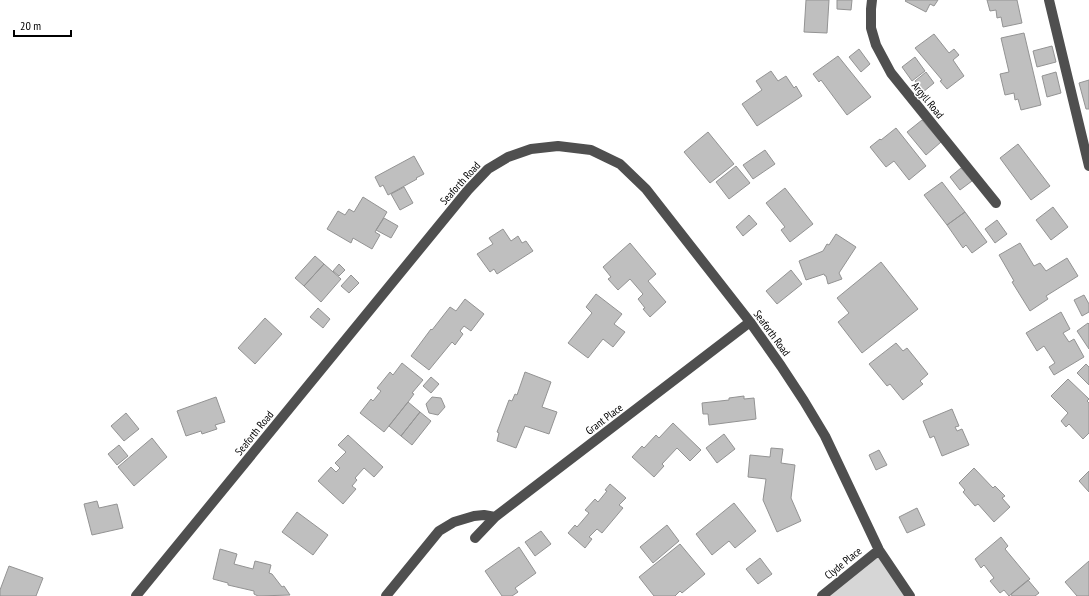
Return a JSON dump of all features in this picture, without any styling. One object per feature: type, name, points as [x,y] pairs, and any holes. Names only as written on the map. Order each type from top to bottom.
[{"type":"street","name":"Argyll Road","points":[[872,0],[871,28],[876,45],[891,73],[996,203]]},
{"type":"street","points":[[1049,0],[1089,166]]},
{"type":"street","name":"Seaforth Road","points":[[136,596],[468,190],[488,169],[508,157],[531,149],[558,146],[591,150],[620,164],[646,189],[750,322],[804,401],[825,436],[879,550],[910,596]]},
{"type":"street","name":"Grant Place","points":[[475,538],[495,518],[750,322]]},
{"type":"street","points":[[386,596],[439,531],[454,522],[474,516],[484,515],[495,518]]},
{"type":"street","name":"Clyde Place","points":[[822,596],[879,550]]},
{"type":"shaded area","points":[[880,548],[911,596],[821,596]]},
{"type":"building","points":[[806,0],[829,0],[827,33],[804,32]]},
{"type":"building","points":[[837,0],[852,0],[851,10],[837,9]]},
{"type":"building","points":[[938,0],[934,6],[930,4],[926,12],[905,1]]},
{"type":"building","points":[[987,0],[1017,0],[1022,23],[1003,27],[1001,17],[997,18],[996,10],[990,11]]},
{"type":"building","points":[[1024,33],[1041,105],[1021,110],[1018,99],[1015,100],[1014,93],[1005,95],[1000,74],[1009,72],[1001,38]]},
{"type":"building","points":[[934,34],[949,53],[954,49],[959,55],[953,60],[964,76],[947,89],[940,81],[942,80],[915,48]]},
{"type":"building","points":[[1052,46],[1056,62],[1037,67],[1033,51]]},
{"type":"building","points":[[859,49],[870,64],[861,72],[849,57]]},
{"type":"building","points":[[838,56],[871,97],[847,115],[821,80],[819,82],[813,74]]},
{"type":"building","points":[[915,57],[925,71],[912,81],[902,67]]},
{"type":"building","points":[[771,71],[778,81],[786,76],[794,88],[796,86],[802,96],[757,126],[742,104],[762,90],[756,81]]},
{"type":"building","points":[[926,72],[934,83],[923,92],[915,81]]},
{"type":"building","points":[[1056,72],[1061,93],[1047,97],[1042,76]]},
{"type":"building","points":[[1089,80],[1089,109],[1086,109],[1079,83]]},
{"type":"building","points":[[922,120],[941,142],[926,155],[907,132]]},
{"type":"building","points":[[896,128],[926,166],[909,180],[894,161],[886,167],[870,147]]},
{"type":"building","points":[[708,132],[734,164],[710,183],[684,152]]},
{"type":"building","points":[[1018,144],[1050,186],[1031,200],[1000,158]]},
{"type":"building","points":[[765,150],[775,164],[753,179],[743,165]]},
{"type":"building","points":[[414,156],[424,174],[388,195],[383,185],[380,187],[375,177]]},
{"type":"building","points":[[736,166],[750,183],[729,199],[716,182]]},
{"type":"building","points":[[961,168],[972,181],[960,190],[950,177]]},
{"type":"building","points":[[942,182],[965,212],[947,225],[924,195]]},
{"type":"building","points":[[404,187],[413,203],[400,210],[391,194]]},
{"type":"building","points":[[785,188],[813,224],[790,242],[781,230],[785,227],[766,203]]},
{"type":"building","points":[[363,197],[387,212],[375,232],[380,235],[372,249],[353,238],[351,243],[327,229],[338,211],[345,215],[349,209],[354,212]]},
{"type":"building","points":[[1053,207],[1068,227],[1051,240],[1036,220]]},
{"type":"building","points":[[965,212],[987,242],[972,253],[966,245],[963,248],[947,225]]},
{"type":"building","points":[[749,215],[757,224],[743,236],[736,227]]},
{"type":"building","points":[[384,218],[398,226],[391,238],[376,230]]},
{"type":"building","points":[[997,220],[1007,234],[995,243],[985,229]]},
{"type":"building","points":[[503,229],[511,241],[518,236],[522,243],[526,241],[533,251],[497,274],[494,269],[490,272],[477,254],[493,244],[489,238]]},
{"type":"building","points":[[836,234],[856,247],[839,273],[842,279],[828,284],[824,274],[806,280],[799,261],[823,251]]},
{"type":"building","points":[[630,243],[656,274],[648,281],[666,302],[650,317],[643,309],[645,308],[638,299],[643,294],[630,279],[618,290],[608,279],[611,277],[603,267]]},
{"type":"building","points":[[1020,243],[1034,266],[1040,263],[1046,271],[1067,258],[1078,276],[1046,296],[1048,299],[1030,311],[1012,282],[1014,281],[999,255]]},
{"type":"building","points":[[315,256],[324,264],[304,286],[295,278]]},
{"type":"building","points":[[881,262],[918,309],[862,353],[838,322],[849,313],[837,298]]},
{"type":"building","points":[[324,264],[341,279],[321,302],[304,286]]},
{"type":"building","points":[[339,264],[345,270],[339,276],[333,271]]},
{"type":"building","points":[[791,270],[802,284],[777,304],[766,291]]},
{"type":"building","points":[[351,275],[359,283],[349,293],[341,286]]},
{"type":"building","points":[[596,294],[622,314],[614,324],[625,332],[613,347],[603,339],[588,358],[568,343],[592,313],[586,307]]},
{"type":"building","points":[[1084,295],[1089,304],[1089,312],[1082,316],[1074,300]]},
{"type":"building","points":[[465,299],[484,314],[471,331],[464,326],[460,331],[463,334],[455,345],[452,342],[429,370],[411,356],[450,307],[456,311]]},
{"type":"building","points":[[318,308],[330,319],[323,328],[310,317]]},
{"type":"building","points":[[1061,312],[1070,329],[1063,333],[1069,342],[1074,339],[1084,357],[1054,375],[1049,367],[1055,363],[1044,346],[1037,351],[1026,333]]},
{"type":"building","points":[[265,318],[282,334],[255,364],[238,348]]},
{"type":"building","points":[[1088,323],[1089,324],[1089,349],[1077,331]]},
{"type":"building","points":[[896,343],[903,351],[907,348],[928,374],[920,381],[923,384],[903,400],[890,384],[887,386],[869,364]]},
{"type":"building","points":[[402,363],[423,380],[412,393],[414,394],[408,402],[384,432],[360,413],[371,399],[373,401],[381,391],[377,388],[390,372],[393,375]]},
{"type":"building","points":[[1086,364],[1089,367],[1089,385],[1077,373]]},
{"type":"building","points":[[525,372],[551,382],[542,407],[557,412],[549,434],[525,426],[516,448],[497,441],[499,433],[497,432],[509,400],[512,401],[515,394],[517,395]]},
{"type":"building","points":[[431,377],[439,384],[431,393],[423,386]]},
{"type":"building","points":[[1068,379],[1089,399],[1087,401],[1089,403],[1089,433],[1083,439],[1069,424],[1066,427],[1061,421],[1068,413],[1051,396]]},
{"type":"building","points":[[744,396],[744,399],[754,398],[756,419],[709,425],[708,414],[703,414],[702,403],[729,400],[729,398]]},
{"type":"building","points":[[216,397],[225,422],[215,425],[217,429],[202,434],[201,431],[186,436],[177,411]]},
{"type":"building","points":[[432,397],[441,398],[445,407],[438,415],[429,413],[426,404]]},
{"type":"building","points":[[408,402],[420,412],[401,436],[389,426]]},
{"type":"building","points":[[952,409],[959,426],[955,427],[957,431],[962,429],[969,445],[942,456],[934,436],[930,438],[923,421]]},
{"type":"building","points":[[420,412],[431,421],[412,445],[401,436]]},
{"type":"building","points":[[126,413],[139,429],[124,441],[111,426]]},
{"type":"building","points":[[673,423],[701,450],[690,461],[677,448],[662,464],[664,466],[654,477],[632,457],[642,446],[644,448],[656,435],[659,438]]},
{"type":"building","points":[[724,434],[735,449],[717,463],[706,448]]},
{"type":"building","points":[[348,435],[383,467],[374,477],[364,468],[355,478],[357,480],[352,486],[356,489],[343,504],[318,481],[331,467],[336,472],[340,468],[335,463],[346,452],[338,445]]},
{"type":"building","points":[[152,438],[167,457],[134,486],[118,467]]},
{"type":"building","points":[[119,445],[128,456],[117,465],[108,454]]},
{"type":"building","points":[[771,448],[783,449],[781,463],[795,465],[791,498],[801,521],[777,532],[763,500],[766,479],[748,477],[750,455],[770,457]]},
{"type":"building","points":[[879,450],[887,465],[876,470],[869,455]]},
{"type":"building","points":[[974,468],[993,488],[995,486],[1005,496],[1002,498],[1010,507],[994,522],[978,504],[975,506],[963,492],[965,490],[959,483]]},
{"type":"building","points":[[1089,471],[1089,492],[1079,481]]},
{"type":"building","points":[[610,484],[626,498],[619,505],[623,508],[602,533],[597,529],[589,537],[592,539],[585,548],[568,533],[575,525],[577,527],[589,513],[585,510],[595,499],[598,502],[607,491],[605,490]]},
{"type":"building","points":[[97,501],[99,508],[117,504],[123,528],[92,535],[84,504]]},
{"type":"building","points":[[734,503],[756,531],[735,548],[729,541],[712,555],[696,534]]},
{"type":"building","points":[[917,508],[925,525],[907,533],[899,517]]},
{"type":"building","points":[[297,512],[328,535],[313,555],[282,532]]},
{"type":"building","points":[[667,525],[679,541],[653,563],[640,547]]},
{"type":"building","points":[[541,531],[551,544],[535,556],[525,542]]},
{"type":"building","points":[[1001,537],[1008,546],[1005,549],[1030,579],[1009,596],[1004,590],[1000,593],[990,581],[994,578],[984,565],[981,568],[975,559]]},
{"type":"building","points":[[680,544],[705,574],[682,593],[680,591],[675,596],[654,596],[639,577]]},
{"type":"building","points":[[519,547],[536,573],[515,588],[518,592],[512,596],[502,596],[485,571]]},
{"type":"building","points":[[220,549],[237,554],[234,564],[253,569],[255,561],[271,565],[269,573],[272,574],[282,587],[284,586],[290,595],[258,596],[254,594],[254,591],[228,585],[228,583],[213,579]]},
{"type":"building","points":[[760,558],[772,574],[758,584],[746,569]]},
{"type":"building","points":[[1089,561],[1089,596],[1077,596],[1065,582]]},
{"type":"building","points":[[9,566],[43,578],[36,596],[0,596],[0,590]]},
{"type":"building","points":[[1028,580],[1039,593],[1035,596],[1012,596],[1011,594]]}]
